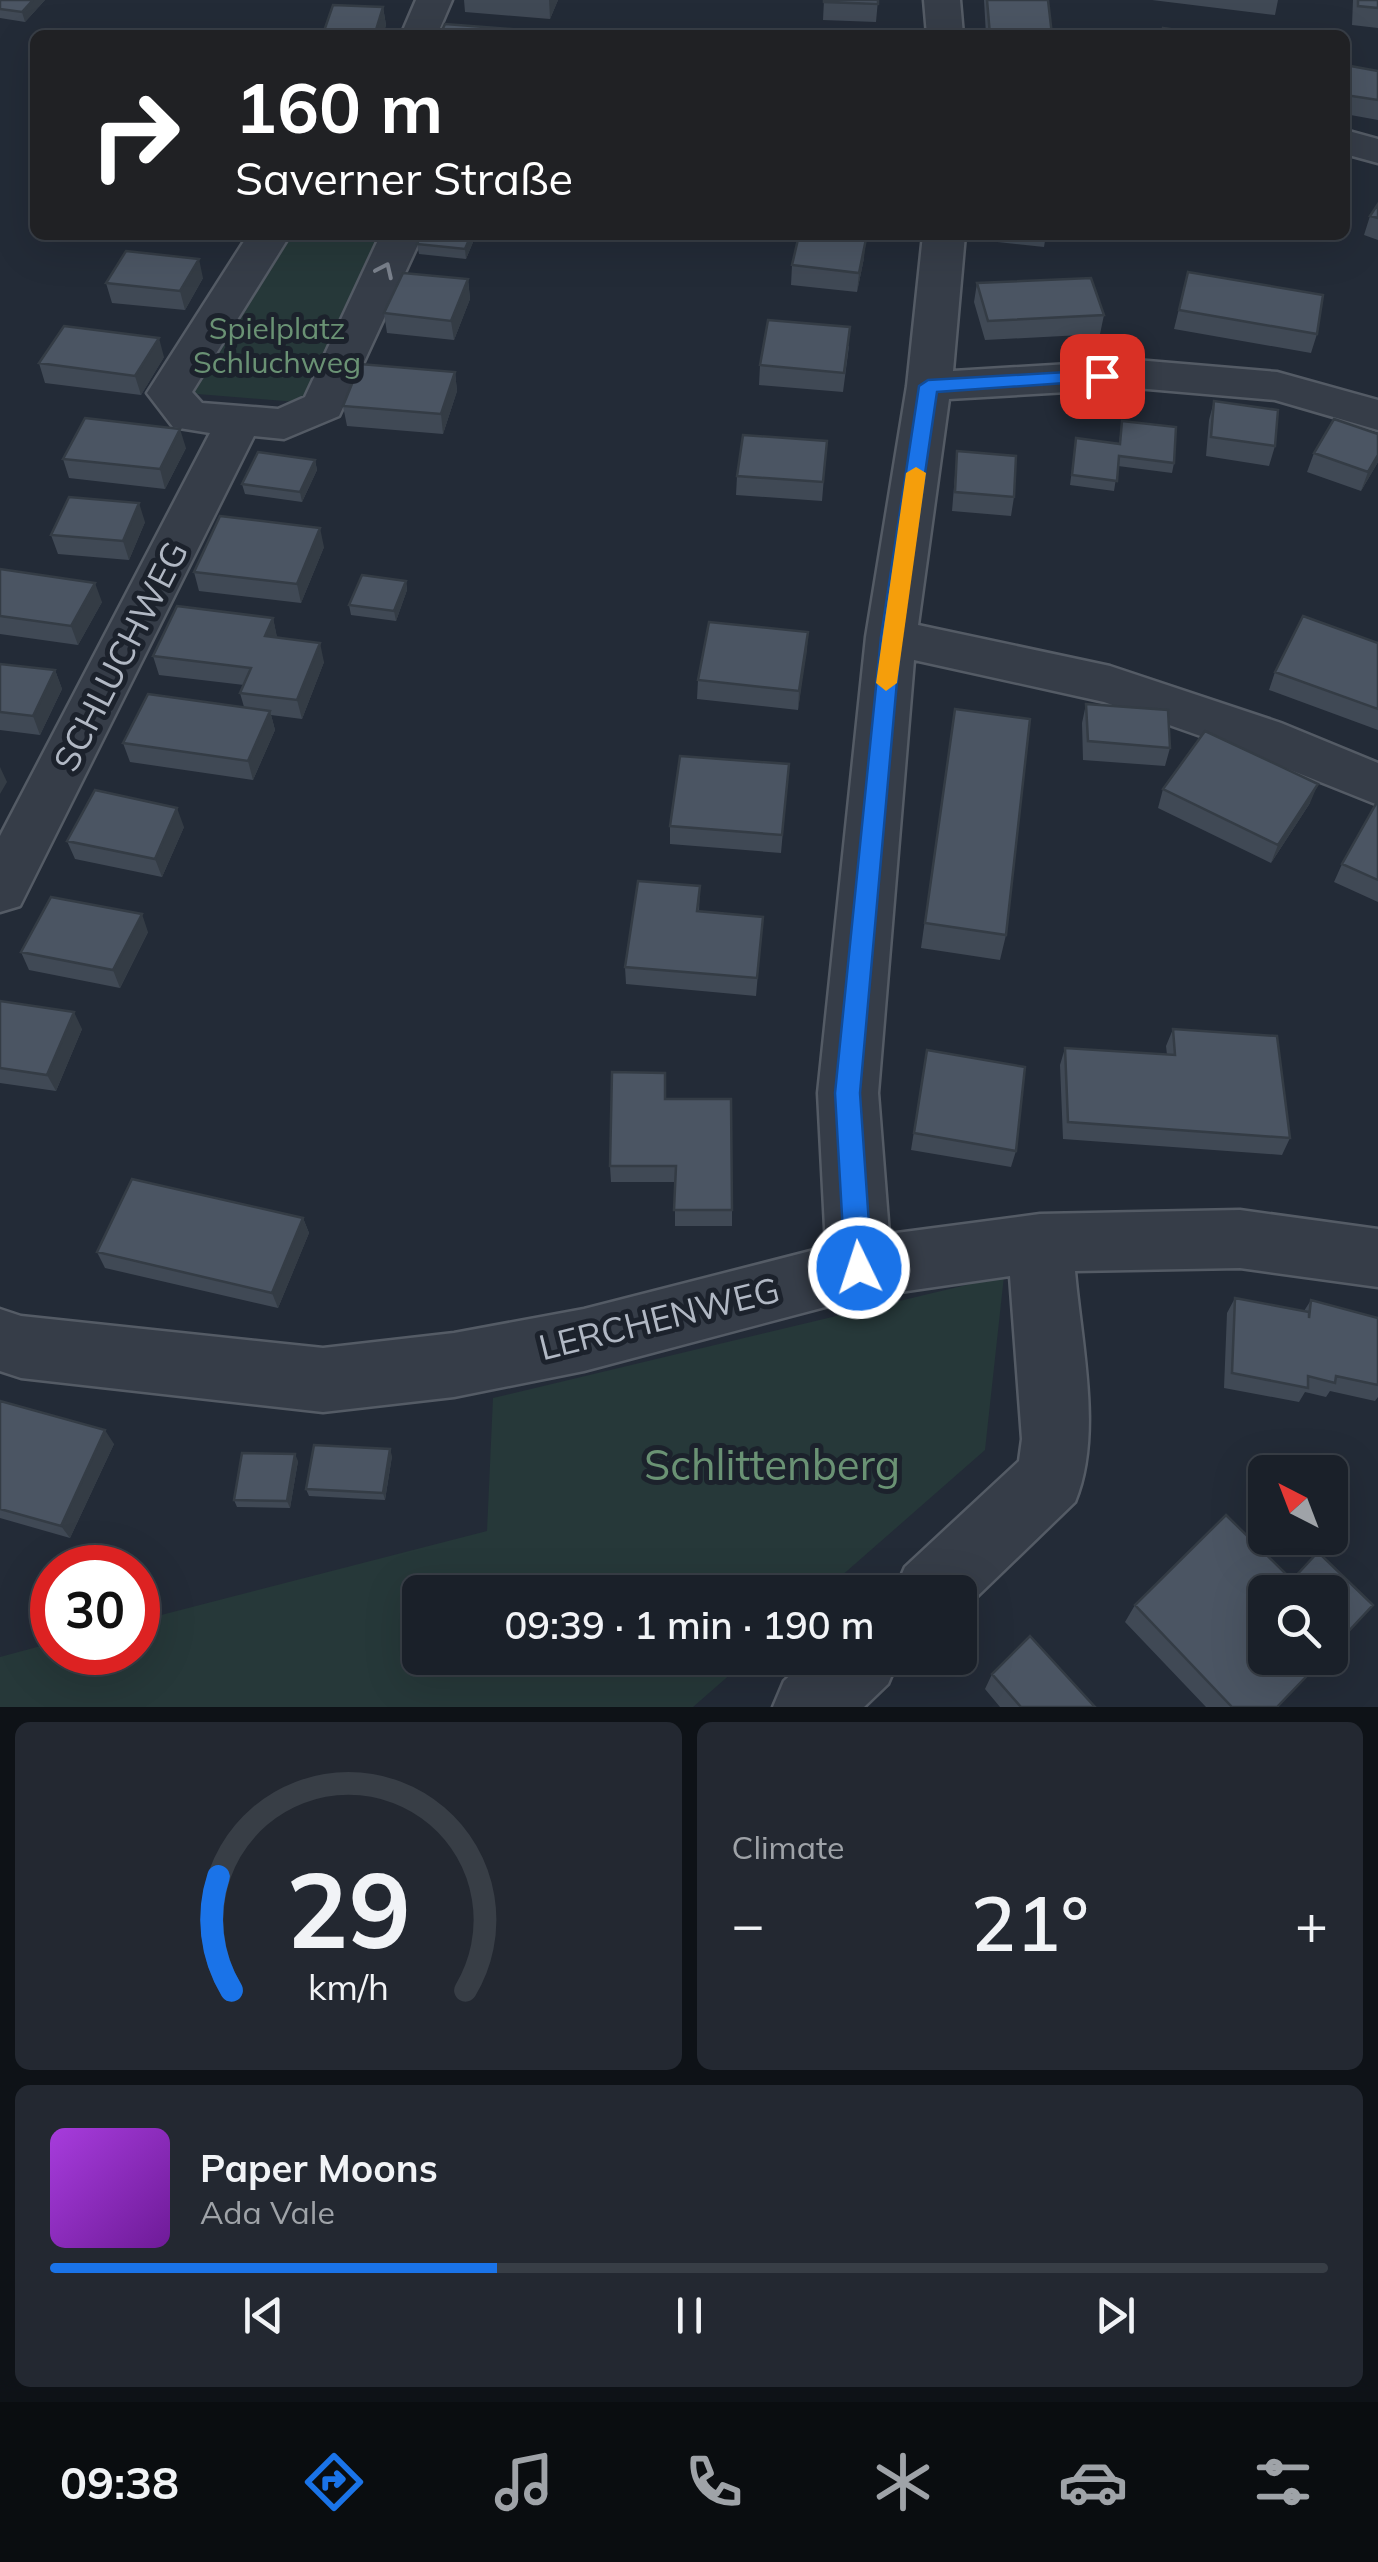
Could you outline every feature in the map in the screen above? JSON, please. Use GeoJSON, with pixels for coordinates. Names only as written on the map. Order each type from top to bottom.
{"type":"FeatureCollection","features":[{"type":"Feature","properties":{"kind":"street"},"geometry":{"type":"LineString","coordinates":[[421,30],[434,0]]}},
{"type":"Feature","properties":{"kind":"street"},"geometry":{"type":"LineString","coordinates":[[942,0],[945,30]]}},
{"type":"Feature","properties":{"kind":"street"},"geometry":{"type":"LineString","coordinates":[[1350,144],[1378,152]]}},
{"type":"Feature","properties":{"kind":"street"},"geometry":{"type":"LineString","coordinates":[[266,240],[169,392],[189,417],[284,424],[322,406],[399,240]]}},
{"type":"Feature","properties":{"kind":"street"},"geometry":{"type":"LineString","coordinates":[[859,1268],[848,1093],[891,637],[928,386],[943,240]]}},
{"type":"Feature","properties":{"kind":"street"},"geometry":{"type":"LineString","coordinates":[[928,386],[1136,374],[1277,386],[1378,415]]}},
{"type":"Feature","properties":{"kind":"street","name":"SCHLUCHWEG"},"geometry":{"type":"LineString","coordinates":[[0,890],[239,421]]}},
{"type":"Feature","properties":{"kind":"street"},"geometry":{"type":"LineString","coordinates":[[891,637],[1110,686],[1262,737],[1378,785]]}},
{"type":"Feature","properties":{"kind":"street","name":"LERCHENWEG"},"geometry":{"type":"LineString","coordinates":[[0,1340],[21,1347],[323,1380],[454,1365],[584,1340],[859,1268],[1040,1243],[1240,1239],[1378,1258]]}},
{"type":"Feature","properties":{"kind":"street"},"geometry":{"type":"LineString","coordinates":[[948,1575],[1050,1478],[1056,1439],[1040,1243]]}},
{"type":"Feature","properties":{"kind":"street"},"geometry":{"type":"LineString","coordinates":[[810,1707],[844,1675]]}},
{"type":"Feature","properties":{"kind":"green space","name":"Spielplatz Schluchweg"},"geometry":{"type":"Polygon","coordinates":[[[280,240],[380,240],[385,245],[309,403],[185,393],[280,240]]]}},
{"type":"Feature","properties":{"kind":"green space","name":"Schlittenberg"},"geometry":{"type":"Polygon","coordinates":[[[1004,1276],[985,1450],[842,1575],[402,1575],[402,1675],[730,1675],[693,1707],[0,1707],[0,1657],[30,1649],[30,1675],[160,1675],[160,1615],[487,1531],[493,1398],[1004,1276]]]}},
{"type":"Feature","properties":{"kind":"building"},"geometry":{"type":"Polygon","coordinates":[[[0,0],[33,0],[22,12],[0,9],[0,0]]]}},
{"type":"Feature","properties":{"kind":"building"},"geometry":{"type":"Polygon","coordinates":[[[878,0],[878,4],[824,2],[878,0]]]}},
{"type":"Feature","properties":{"kind":"building"},"geometry":{"type":"Polygon","coordinates":[[[987,0],[1048,0],[1051,30],[990,30],[987,0]]]}},
{"type":"Feature","properties":{"kind":"building"},"geometry":{"type":"Polygon","coordinates":[[[1358,0],[1378,0],[1378,8],[1358,6],[1358,0]]]}},
{"type":"Feature","properties":{"kind":"building"},"geometry":{"type":"Polygon","coordinates":[[[333,5],[383,7],[376,30],[324,30],[333,5]]]}},
{"type":"Feature","properties":{"kind":"building"},"geometry":{"type":"Polygon","coordinates":[[[445,24],[523,30],[442,30],[445,24]]]}},
{"type":"Feature","properties":{"kind":"building"},"geometry":{"type":"Polygon","coordinates":[[[1350,66],[1378,71],[1378,100],[1350,96],[1350,66]]]}},
{"type":"Feature","properties":{"kind":"building"},"geometry":{"type":"Polygon","coordinates":[[[419,240],[469,240],[465,249],[417,244],[419,240]]]}},
{"type":"Feature","properties":{"kind":"building"},"geometry":{"type":"Polygon","coordinates":[[[798,240],[866,240],[859,273],[792,265],[798,240]]]}},
{"type":"Feature","properties":{"kind":"building"},"geometry":{"type":"Polygon","coordinates":[[[126,251],[199,259],[180,291],[106,283],[126,251]]]}},
{"type":"Feature","properties":{"kind":"building"},"geometry":{"type":"Polygon","coordinates":[[[1188,272],[1323,295],[1317,334],[1179,310],[1188,272]]]}},
{"type":"Feature","properties":{"kind":"building"},"geometry":{"type":"Polygon","coordinates":[[[403,273],[468,279],[451,321],[384,313],[403,273]]]}},
{"type":"Feature","properties":{"kind":"building"},"geometry":{"type":"Polygon","coordinates":[[[1091,278],[1104,315],[988,321],[977,283],[1091,278]]]}},
{"type":"Feature","properties":{"kind":"building"},"geometry":{"type":"Polygon","coordinates":[[[768,320],[850,327],[844,373],[760,365],[768,320]]]}},
{"type":"Feature","properties":{"kind":"building"},"geometry":{"type":"Polygon","coordinates":[[[64,326],[159,338],[135,376],[39,363],[64,326]]]}},
{"type":"Feature","properties":{"kind":"building"},"geometry":{"type":"Polygon","coordinates":[[[360,364],[455,372],[441,414],[343,406],[360,364]]]}},
{"type":"Feature","properties":{"kind":"building"},"geometry":{"type":"Polygon","coordinates":[[[1214,401],[1278,410],[1275,446],[1211,437],[1214,401]]]}},
{"type":"Feature","properties":{"kind":"building"},"geometry":{"type":"Polygon","coordinates":[[[85,418],[180,429],[160,469],[63,459],[85,418]]]}},
{"type":"Feature","properties":{"kind":"building"},"geometry":{"type":"Polygon","coordinates":[[[1334,419],[1378,434],[1378,455],[1368,472],[1314,453],[1334,419]]]}},
{"type":"Feature","properties":{"kind":"building"},"geometry":{"type":"Polygon","coordinates":[[[1122,421],[1176,427],[1174,463],[1119,456],[1117,481],[1072,475],[1076,438],[1120,444],[1122,421]]]}},
{"type":"Feature","properties":{"kind":"building"},"geometry":{"type":"Polygon","coordinates":[[[743,435],[827,441],[823,482],[737,476],[743,435]]]}},
{"type":"Feature","properties":{"kind":"building"},"geometry":{"type":"Polygon","coordinates":[[[957,451],[1016,456],[1014,497],[955,492],[957,451]]]}},
{"type":"Feature","properties":{"kind":"building"},"geometry":{"type":"Polygon","coordinates":[[[258,452],[315,460],[300,492],[242,484],[258,452]]]}},
{"type":"Feature","properties":{"kind":"building"},"geometry":{"type":"Polygon","coordinates":[[[69,497],[139,503],[123,541],[51,535],[69,497]]]}},
{"type":"Feature","properties":{"kind":"building"},"geometry":{"type":"Polygon","coordinates":[[[220,516],[320,528],[297,584],[194,572],[220,516]]]}},
{"type":"Feature","properties":{"kind":"building"},"geometry":{"type":"Polygon","coordinates":[[[0,569],[95,583],[71,626],[0,616],[0,569]]]}},
{"type":"Feature","properties":{"kind":"building"},"geometry":{"type":"Polygon","coordinates":[[[362,575],[406,581],[394,611],[349,605],[362,575]]]}},
{"type":"Feature","properties":{"kind":"building"},"geometry":{"type":"Polygon","coordinates":[[[177,606],[273,618],[265,636],[320,643],[297,700],[240,693],[251,668],[153,656],[177,606]]]}},
{"type":"Feature","properties":{"kind":"building"},"geometry":{"type":"Polygon","coordinates":[[[1303,616],[1378,643],[1378,709],[1275,672],[1303,616]]]}},
{"type":"Feature","properties":{"kind":"building"},"geometry":{"type":"Polygon","coordinates":[[[709,622],[808,632],[799,691],[698,680],[709,622]]]}},
{"type":"Feature","properties":{"kind":"building"},"geometry":{"type":"Polygon","coordinates":[[[0,664],[55,670],[33,716],[0,712],[0,664]]]}},
{"type":"Feature","properties":{"kind":"building"},"geometry":{"type":"Polygon","coordinates":[[[148,694],[270,711],[248,761],[123,743],[148,694]]]}},
{"type":"Feature","properties":{"kind":"building"},"geometry":{"type":"Polygon","coordinates":[[[1086,704],[1168,710],[1170,748],[1088,741],[1086,704]]]}},
{"type":"Feature","properties":{"kind":"building"},"geometry":{"type":"Polygon","coordinates":[[[955,709],[1030,719],[1006,935],[925,923],[955,709]]]}},
{"type":"Feature","properties":{"kind":"building"},"geometry":{"type":"Polygon","coordinates":[[[1205,731],[1318,784],[1278,845],[1163,789],[1205,731]]]}},
{"type":"Feature","properties":{"kind":"building"},"geometry":{"type":"Polygon","coordinates":[[[680,756],[789,764],[782,835],[670,826],[680,756]]]}},
{"type":"Feature","properties":{"kind":"building"},"geometry":{"type":"Polygon","coordinates":[[[95,790],[177,808],[155,859],[67,841],[95,790]]]}},
{"type":"Feature","properties":{"kind":"building"},"geometry":{"type":"Polygon","coordinates":[[[1378,803],[1378,880],[1342,864],[1378,803]]]}},
{"type":"Feature","properties":{"kind":"building"},"geometry":{"type":"Polygon","coordinates":[[[638,881],[700,886],[697,911],[763,917],[757,978],[625,967],[638,881]]]}},
{"type":"Feature","properties":{"kind":"building"},"geometry":{"type":"Polygon","coordinates":[[[51,897],[142,914],[113,970],[21,952],[51,897]]]}},
{"type":"Feature","properties":{"kind":"building"},"geometry":{"type":"Polygon","coordinates":[[[0,1001],[74,1012],[47,1075],[0,1068],[0,1001]]]}},
{"type":"Feature","properties":{"kind":"building"},"geometry":{"type":"Polygon","coordinates":[[[1173,1029],[1277,1036],[1290,1138],[1068,1122],[1065,1048],[1175,1055],[1173,1029]]]}},
{"type":"Feature","properties":{"kind":"building"},"geometry":{"type":"Polygon","coordinates":[[[927,1050],[1025,1067],[1016,1151],[914,1133],[927,1050]]]}},
{"type":"Feature","properties":{"kind":"building"},"geometry":{"type":"Polygon","coordinates":[[[612,1072],[665,1073],[665,1099],[731,1099],[732,1210],[674,1210],[676,1166],[610,1166],[612,1072]]]}},
{"type":"Feature","properties":{"kind":"building"},"geometry":{"type":"Polygon","coordinates":[[[132,1179],[303,1218],[272,1293],[97,1252],[132,1179]]]}},
{"type":"Feature","properties":{"kind":"building"},"geometry":{"type":"Polygon","coordinates":[[[1235,1298],[1309,1312],[1309,1318],[1311,1300],[1378,1318],[1378,1385],[1336,1376],[1335,1383],[1308,1376],[1308,1388],[1232,1373],[1235,1298]]]}},
{"type":"Feature","properties":{"kind":"building"},"geometry":{"type":"Polygon","coordinates":[[[0,1401],[105,1430],[61,1526],[0,1509],[0,1401]]]}},
{"type":"Feature","properties":{"kind":"building"},"geometry":{"type":"Polygon","coordinates":[[[314,1445],[390,1449],[383,1493],[306,1489],[314,1445]]]}},
{"type":"Feature","properties":{"kind":"building"},"geometry":{"type":"Polygon","coordinates":[[[242,1453],[295,1454],[287,1501],[234,1500],[242,1453]]]}},
{"type":"Feature","properties":{"kind":"building"},"geometry":{"type":"Polygon","coordinates":[[[1226,1515],[1248,1537],[1248,1555],[1267,1555],[1287,1575],[1248,1575],[1248,1675],[1308,1675],[1277,1707],[1232,1707],[1135,1605],[1226,1515]]]}},
{"type":"Feature","properties":{"kind":"building"},"geometry":{"type":"Polygon","coordinates":[[[1315,1555],[1321,1555],[1342,1575],[1297,1575],[1315,1555]]]}},
{"type":"Feature","properties":{"kind":"building"},"geometry":{"type":"Polygon","coordinates":[[[1348,1581],[1373,1605],[1348,1632],[1348,1581]]]}},
{"type":"Feature","properties":{"kind":"building"},"geometry":{"type":"Polygon","coordinates":[[[1030,1636],[1095,1707],[1021,1707],[992,1674],[1030,1636]]]}},
{"type":"Feature","properties":{"kind":"slow traffic"},"geometry":{"type":"LineString","coordinates":[[886,683],[916,473]]}},
{"type":"Feature","properties":{"kind":"route"},"geometry":{"type":"LineString","coordinates":[[859,1268],[848,1093],[891,637],[928,386],[1102,376]]}}]}
